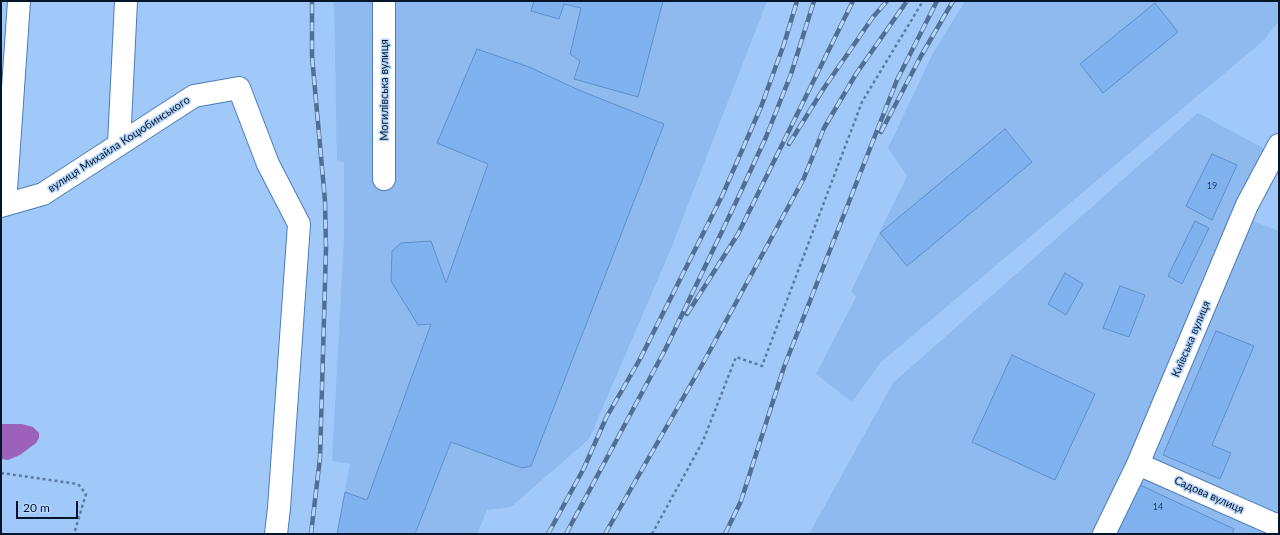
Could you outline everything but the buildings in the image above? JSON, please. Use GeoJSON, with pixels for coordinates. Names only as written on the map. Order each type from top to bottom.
{"type":"FeatureCollection","features":[{"type":"Feature","properties":{"kind":"street"},"geometry":{"type":"LineString","coordinates":[[3,205],[19,1]]}},
{"type":"Feature","properties":{"kind":"street"},"geometry":{"type":"LineString","coordinates":[[119,144],[126,1]]}},
{"type":"Feature","properties":{"kind":"street","name":"Могилівська вулиця"},"geometry":{"type":"LineString","coordinates":[[384,1],[384,179]]}},
{"type":"Feature","properties":{"kind":"street","name":"вулиця Михайла Коцюбинського"},"geometry":{"type":"LineString","coordinates":[[3,205],[43,194],[194,96],[239,88],[268,164],[299,224],[280,508],[276,534]]}},
{"type":"Feature","properties":{"kind":"street","name":"Київська вулиця"},"geometry":{"type":"LineString","coordinates":[[1104,534],[1138,464],[1247,205],[1279,145]]}},
{"type":"Feature","properties":{"kind":"street","name":"Садова вулиця"},"geometry":{"type":"LineString","coordinates":[[1138,464],[1278,527]]}},
{"type":"Feature","properties":{"kind":"path"},"geometry":{"type":"LineString","coordinates":[[652,534],[703,441],[736,357],[762,366],[862,102],[923,1]]}},
{"type":"Feature","properties":{"kind":"path"},"geometry":{"type":"LineString","coordinates":[[1,473],[78,484],[86,494],[74,534]]}},
{"type":"Feature","properties":{"kind":"shaded area"},"geometry":{"type":"Polygon","coordinates":[[[334,1],[767,1],[670,251],[589,439],[511,507],[487,510],[477,534],[337,534],[350,464],[332,461],[344,238],[344,162],[337,161],[334,1]]]}},
{"type":"Feature","properties":{"kind":"shaded area"},"geometry":{"type":"Polygon","coordinates":[[[965,1],[1279,1],[1279,21],[1264,40],[881,362],[852,402],[816,374],[856,297],[851,291],[907,176],[888,148],[933,53],[965,1]]]}},
{"type":"Feature","properties":{"kind":"shaded area"},"geometry":{"type":"Polygon","coordinates":[[[1198,113],[1274,154],[1243,217],[1279,231],[1279,534],[809,534],[893,383],[1198,113]]]}},
{"type":"Feature","properties":{"kind":"shaded area"},"geometry":{"type":"Polygon","coordinates":[[[1,424],[22,424],[33,427],[39,433],[39,438],[36,443],[20,455],[8,460],[1,459],[1,424]]]}},
{"type":"Feature","properties":{"kind":"railway"},"geometry":{"type":"LineString","coordinates":[[311,534],[320,458],[326,248],[325,201],[312,56],[312,1]]}},
{"type":"Feature","properties":{"kind":"railway"},"geometry":{"type":"LineString","coordinates":[[548,534],[584,468],[606,418],[640,359],[722,196],[761,107],[784,44],[797,1]]}},
{"type":"Feature","properties":{"kind":"railway"},"geometry":{"type":"LineString","coordinates":[[566,534],[666,348],[737,200],[766,137],[791,74],[814,1]]}},
{"type":"Feature","properties":{"kind":"railway"},"geometry":{"type":"LineString","coordinates":[[687,314],[738,234],[853,1]]}},
{"type":"Feature","properties":{"kind":"railway"},"geometry":{"type":"LineString","coordinates":[[789,144],[824,88],[873,17],[887,1]]}},
{"type":"Feature","properties":{"kind":"railway"},"geometry":{"type":"LineString","coordinates":[[605,534],[702,365],[804,178],[824,128],[856,74],[907,1]]}},
{"type":"Feature","properties":{"kind":"railway"},"geometry":{"type":"LineString","coordinates":[[725,534],[741,501],[784,367],[897,80],[937,1]]}},
{"type":"Feature","properties":{"kind":"railway"},"geometry":{"type":"LineString","coordinates":[[881,132],[921,56],[953,1]]}}]}
